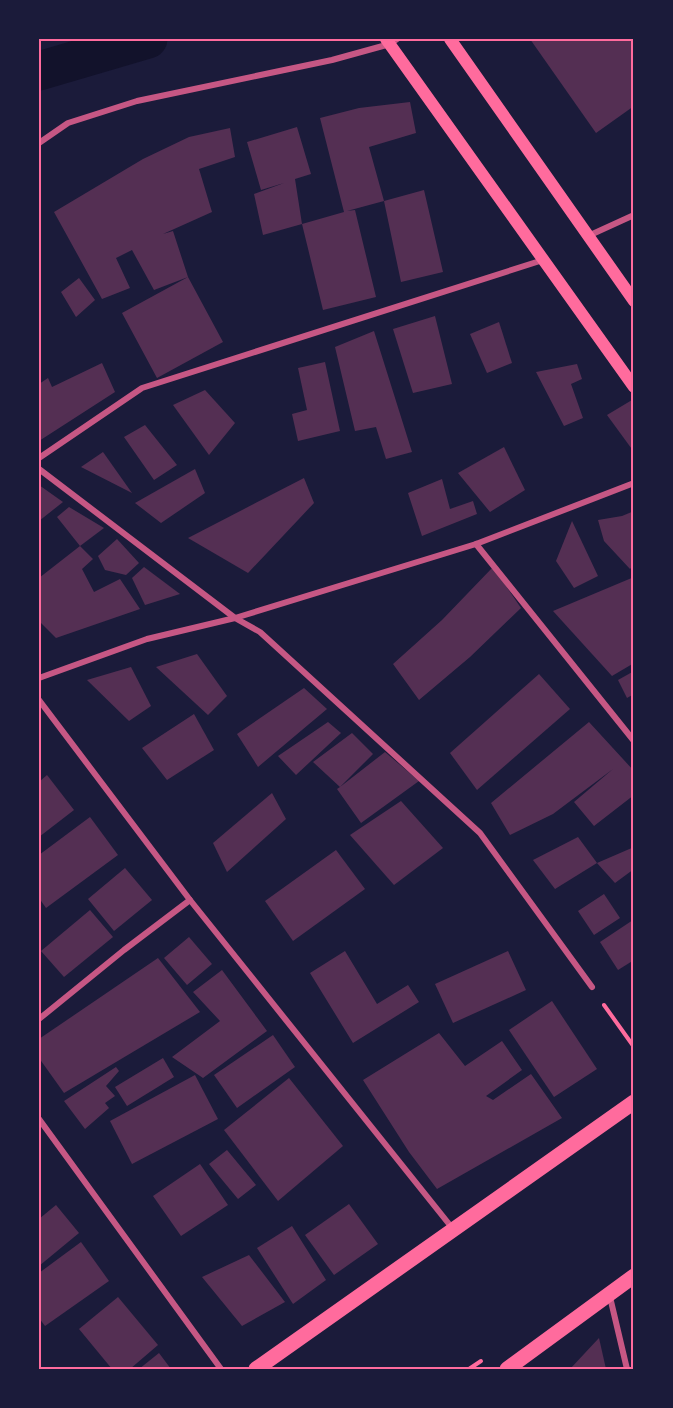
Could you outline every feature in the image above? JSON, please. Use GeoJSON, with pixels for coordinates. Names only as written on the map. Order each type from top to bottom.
{"type":"FeatureCollection","features":[{"type":"Feature","properties":{"kind":"main road"},"geometry":{"type":"LineString","coordinates":[[450,39],[634,301]]}},
{"type":"Feature","properties":{"kind":"main road"},"geometry":{"type":"LineString","coordinates":[[391,41],[634,387]]}},
{"type":"Feature","properties":{"kind":"main road"},"geometry":{"type":"LineString","coordinates":[[256,1369],[634,1102]]}},
{"type":"Feature","properties":{"kind":"main road"},"geometry":{"type":"LineString","coordinates":[[507,1369],[634,1276]]}},
{"type":"Feature","properties":{"kind":"street"},"geometry":{"type":"LineString","coordinates":[[39,143],[68,123],[137,101],[332,60],[391,41]]}},
{"type":"Feature","properties":{"kind":"street"},"geometry":{"type":"LineString","coordinates":[[587,236],[634,215]]}},
{"type":"Feature","properties":{"kind":"street"},"geometry":{"type":"LineString","coordinates":[[39,458],[142,388],[544,260]]}},
{"type":"Feature","properties":{"kind":"street"},"geometry":{"type":"LineString","coordinates":[[39,469],[235,618],[260,632],[480,833],[592,987]]}},
{"type":"Feature","properties":{"kind":"street"},"geometry":{"type":"LineString","coordinates":[[39,678],[147,639],[235,618],[476,544],[634,483]]}},
{"type":"Feature","properties":{"kind":"street"},"geometry":{"type":"LineString","coordinates":[[476,544],[634,741]]}},
{"type":"Feature","properties":{"kind":"street"},"geometry":{"type":"LineString","coordinates":[[39,700],[190,900],[453,1230]]}},
{"type":"Feature","properties":{"kind":"street"},"geometry":{"type":"LineString","coordinates":[[39,1019],[190,900]]}},
{"type":"Feature","properties":{"kind":"street"},"geometry":{"type":"LineString","coordinates":[[39,1119],[221,1369]]}},
{"type":"Feature","properties":{"kind":"street"},"geometry":{"type":"LineString","coordinates":[[609,1294],[627,1369]]}},
{"type":"Feature","properties":{"kind":"path"},"geometry":{"type":"LineString","coordinates":[[592,987],[634,1047]]}},
{"type":"Feature","properties":{"kind":"building"},"geometry":{"type":"Polygon","coordinates":[[[530,39],[634,39],[634,106],[596,133],[530,39]]]}},
{"type":"Feature","properties":{"kind":"building"},"geometry":{"type":"Polygon","coordinates":[[[410,102],[416,133],[369,147],[384,201],[347,211],[355,210],[376,297],[323,310],[302,224],[344,212],[320,118],[359,108],[410,102]]]}},
{"type":"Feature","properties":{"kind":"building"},"geometry":{"type":"Polygon","coordinates":[[[297,127],[311,174],[295,179],[302,224],[263,235],[254,194],[284,183],[261,190],[247,142],[297,127]]]}},
{"type":"Feature","properties":{"kind":"building"},"geometry":{"type":"Polygon","coordinates":[[[230,128],[235,157],[199,169],[212,212],[163,234],[173,231],[188,277],[154,290],[132,250],[116,258],[130,288],[102,299],[54,212],[143,159],[189,137],[230,128]]]}},
{"type":"Feature","properties":{"kind":"building"},"geometry":{"type":"Polygon","coordinates":[[[424,190],[443,272],[401,282],[384,201],[424,190]]]}},
{"type":"Feature","properties":{"kind":"building"},"geometry":{"type":"Polygon","coordinates":[[[188,277],[223,342],[157,378],[122,313],[188,277]]]}},
{"type":"Feature","properties":{"kind":"building"},"geometry":{"type":"Polygon","coordinates":[[[79,278],[95,300],[76,317],[61,292],[79,278]]]}},
{"type":"Feature","properties":{"kind":"building"},"geometry":{"type":"Polygon","coordinates":[[[435,316],[452,384],[413,393],[393,329],[435,316]]]}},
{"type":"Feature","properties":{"kind":"building"},"geometry":{"type":"Polygon","coordinates":[[[499,322],[512,363],[487,373],[470,334],[499,322]]]}},
{"type":"Feature","properties":{"kind":"building"},"geometry":{"type":"Polygon","coordinates":[[[374,331],[412,452],[386,459],[376,427],[355,431],[335,347],[374,331]]]}},
{"type":"Feature","properties":{"kind":"building"},"geometry":{"type":"Polygon","coordinates":[[[325,362],[340,431],[298,441],[292,414],[307,410],[298,368],[325,362]]]}},
{"type":"Feature","properties":{"kind":"building"},"geometry":{"type":"Polygon","coordinates":[[[102,363],[115,392],[39,441],[39,384],[48,378],[52,387],[102,363]]]}},
{"type":"Feature","properties":{"kind":"building"},"geometry":{"type":"Polygon","coordinates":[[[577,364],[582,379],[571,384],[583,418],[564,426],[536,372],[577,364]]]}},
{"type":"Feature","properties":{"kind":"building"},"geometry":{"type":"Polygon","coordinates":[[[205,390],[235,423],[209,455],[173,405],[205,390]]]}},
{"type":"Feature","properties":{"kind":"building"},"geometry":{"type":"Polygon","coordinates":[[[632,400],[634,403],[634,452],[607,415],[632,400]]]}},
{"type":"Feature","properties":{"kind":"building"},"geometry":{"type":"Polygon","coordinates":[[[145,425],[177,465],[154,480],[124,437],[145,425]]]}},
{"type":"Feature","properties":{"kind":"building"},"geometry":{"type":"Polygon","coordinates":[[[504,447],[525,490],[490,512],[458,473],[504,447]]]}},
{"type":"Feature","properties":{"kind":"building"},"geometry":{"type":"Polygon","coordinates":[[[103,452],[132,493],[81,467],[103,452]]]}},
{"type":"Feature","properties":{"kind":"building"},"geometry":{"type":"Polygon","coordinates":[[[195,469],[205,493],[161,523],[135,503],[195,469]]]}},
{"type":"Feature","properties":{"kind":"building"},"geometry":{"type":"Polygon","coordinates":[[[304,478],[314,503],[248,573],[188,538],[304,478]]]}},
{"type":"Feature","properties":{"kind":"building"},"geometry":{"type":"Polygon","coordinates":[[[442,479],[450,509],[473,501],[477,514],[422,536],[408,493],[442,479]]]}},
{"type":"Feature","properties":{"kind":"building"},"geometry":{"type":"Polygon","coordinates":[[[39,485],[63,502],[39,521],[39,485]]]}},
{"type":"Feature","properties":{"kind":"building"},"geometry":{"type":"Polygon","coordinates":[[[69,507],[104,528],[80,546],[57,517],[69,507]]]}},
{"type":"Feature","properties":{"kind":"building"},"geometry":{"type":"Polygon","coordinates":[[[634,511],[634,565],[630,569],[604,541],[598,520],[622,516],[634,511]]]}},
{"type":"Feature","properties":{"kind":"building"},"geometry":{"type":"Polygon","coordinates":[[[572,521],[598,576],[574,588],[556,561],[572,521]]]}},
{"type":"Feature","properties":{"kind":"building"},"geometry":{"type":"Polygon","coordinates":[[[117,539],[139,563],[126,575],[105,570],[98,556],[117,539]]]}},
{"type":"Feature","properties":{"kind":"building"},"geometry":{"type":"Polygon","coordinates":[[[80,546],[93,559],[82,569],[94,592],[120,579],[140,609],[56,638],[39,621],[39,578],[80,546]]]}},
{"type":"Feature","properties":{"kind":"building"},"geometry":{"type":"Polygon","coordinates":[[[144,567],[180,594],[145,605],[132,578],[144,567]]]}},
{"type":"Feature","properties":{"kind":"building"},"geometry":{"type":"Polygon","coordinates":[[[493,567],[521,608],[470,657],[419,700],[393,664],[442,620],[493,567]]]}},
{"type":"Feature","properties":{"kind":"building"},"geometry":{"type":"Polygon","coordinates":[[[634,577],[634,663],[612,676],[553,611],[634,577]]]}},
{"type":"Feature","properties":{"kind":"building"},"geometry":{"type":"Polygon","coordinates":[[[197,654],[227,696],[208,715],[156,667],[197,654]]]}},
{"type":"Feature","properties":{"kind":"building"},"geometry":{"type":"Polygon","coordinates":[[[131,667],[151,706],[129,721],[87,680],[131,667]]]}},
{"type":"Feature","properties":{"kind":"building"},"geometry":{"type":"Polygon","coordinates":[[[634,671],[634,694],[627,698],[618,680],[634,671]]]}},
{"type":"Feature","properties":{"kind":"building"},"geometry":{"type":"Polygon","coordinates":[[[539,674],[570,709],[477,790],[450,753],[539,674]]]}},
{"type":"Feature","properties":{"kind":"building"},"geometry":{"type":"Polygon","coordinates":[[[304,688],[327,709],[258,767],[237,734],[304,688]]]}},
{"type":"Feature","properties":{"kind":"building"},"geometry":{"type":"Polygon","coordinates":[[[194,714],[214,750],[167,780],[142,748],[194,714]]]}},
{"type":"Feature","properties":{"kind":"building"},"geometry":{"type":"Polygon","coordinates":[[[328,722],[341,733],[296,775],[278,756],[328,722]]]}},
{"type":"Feature","properties":{"kind":"building"},"geometry":{"type":"Polygon","coordinates":[[[589,722],[634,771],[634,795],[594,826],[574,802],[613,769],[553,814],[510,835],[491,803],[589,722]]]}},
{"type":"Feature","properties":{"kind":"building"},"geometry":{"type":"Polygon","coordinates":[[[352,733],[373,754],[340,787],[313,762],[352,733]]]}},
{"type":"Feature","properties":{"kind":"building"},"geometry":{"type":"Polygon","coordinates":[[[385,752],[419,781],[361,823],[337,789],[385,752]]]}},
{"type":"Feature","properties":{"kind":"building"},"geometry":{"type":"Polygon","coordinates":[[[47,775],[74,810],[39,837],[39,782],[47,775]]]}},
{"type":"Feature","properties":{"kind":"building"},"geometry":{"type":"Polygon","coordinates":[[[272,793],[286,819],[227,872],[213,843],[272,793]]]}},
{"type":"Feature","properties":{"kind":"building"},"geometry":{"type":"Polygon","coordinates":[[[401,801],[443,848],[394,885],[350,835],[401,801]]]}},
{"type":"Feature","properties":{"kind":"building"},"geometry":{"type":"Polygon","coordinates":[[[90,817],[118,855],[46,908],[39,898],[39,855],[90,817]]]}},
{"type":"Feature","properties":{"kind":"building"},"geometry":{"type":"Polygon","coordinates":[[[578,837],[597,863],[555,889],[533,860],[578,837]]]}},
{"type":"Feature","properties":{"kind":"building"},"geometry":{"type":"Polygon","coordinates":[[[634,847],[634,869],[615,883],[597,863],[634,847]]]}},
{"type":"Feature","properties":{"kind":"building"},"geometry":{"type":"Polygon","coordinates":[[[336,850],[365,889],[293,941],[265,901],[336,850]]]}},
{"type":"Feature","properties":{"kind":"building"},"geometry":{"type":"Polygon","coordinates":[[[125,868],[152,900],[114,931],[88,899],[125,868]]]}},
{"type":"Feature","properties":{"kind":"building"},"geometry":{"type":"Polygon","coordinates":[[[604,894],[620,918],[594,935],[578,911],[604,894]]]}},
{"type":"Feature","properties":{"kind":"building"},"geometry":{"type":"Polygon","coordinates":[[[90,910],[113,937],[64,977],[41,951],[90,910]]]}},
{"type":"Feature","properties":{"kind":"building"},"geometry":{"type":"Polygon","coordinates":[[[633,920],[634,960],[618,970],[600,942],[633,920]]]}},
{"type":"Feature","properties":{"kind":"building"},"geometry":{"type":"Polygon","coordinates":[[[189,937],[212,964],[187,985],[164,958],[189,937]]]}},
{"type":"Feature","properties":{"kind":"building"},"geometry":{"type":"Polygon","coordinates":[[[345,951],[377,1004],[408,985],[419,1002],[353,1043],[310,973],[345,951]]]}},
{"type":"Feature","properties":{"kind":"building"},"geometry":{"type":"Polygon","coordinates":[[[508,951],[526,990],[453,1023],[435,984],[508,951]]]}},
{"type":"Feature","properties":{"kind":"building"},"geometry":{"type":"Polygon","coordinates":[[[158,958],[200,1012],[64,1093],[39,1058],[39,1039],[158,958]]]}},
{"type":"Feature","properties":{"kind":"building"},"geometry":{"type":"Polygon","coordinates":[[[222,970],[267,1031],[203,1078],[172,1057],[220,1021],[193,992],[222,970]]]}},
{"type":"Feature","properties":{"kind":"building"},"geometry":{"type":"Polygon","coordinates":[[[552,1001],[597,1069],[554,1097],[509,1030],[552,1001]]]}},
{"type":"Feature","properties":{"kind":"building"},"geometry":{"type":"Polygon","coordinates":[[[439,1033],[465,1066],[502,1041],[522,1070],[486,1096],[493,1100],[531,1074],[562,1118],[437,1189],[409,1152],[363,1080],[439,1033]]]}},
{"type":"Feature","properties":{"kind":"building"},"geometry":{"type":"Polygon","coordinates":[[[273,1035],[295,1067],[237,1108],[214,1075],[273,1035]]]}},
{"type":"Feature","properties":{"kind":"building"},"geometry":{"type":"Polygon","coordinates":[[[163,1058],[174,1077],[127,1106],[115,1087],[163,1058]]]}},
{"type":"Feature","properties":{"kind":"building"},"geometry":{"type":"Polygon","coordinates":[[[116,1067],[119,1071],[106,1086],[115,1096],[105,1103],[109,1108],[85,1129],[64,1101],[116,1067]]]}},
{"type":"Feature","properties":{"kind":"building"},"geometry":{"type":"Polygon","coordinates":[[[195,1075],[218,1119],[132,1164],[110,1121],[195,1075]]]}},
{"type":"Feature","properties":{"kind":"building"},"geometry":{"type":"Polygon","coordinates":[[[289,1078],[343,1146],[278,1201],[224,1130],[289,1078]]]}},
{"type":"Feature","properties":{"kind":"building"},"geometry":{"type":"Polygon","coordinates":[[[227,1150],[256,1185],[238,1199],[209,1164],[227,1150]]]}},
{"type":"Feature","properties":{"kind":"building"},"geometry":{"type":"Polygon","coordinates":[[[200,1164],[228,1205],[181,1236],[153,1196],[200,1164]]]}},
{"type":"Feature","properties":{"kind":"building"},"geometry":{"type":"Polygon","coordinates":[[[349,1204],[378,1244],[334,1275],[305,1235],[349,1204]]]}},
{"type":"Feature","properties":{"kind":"building"},"geometry":{"type":"Polygon","coordinates":[[[56,1205],[79,1233],[39,1266],[39,1219],[56,1205]]]}},
{"type":"Feature","properties":{"kind":"building"},"geometry":{"type":"Polygon","coordinates":[[[292,1226],[326,1280],[293,1304],[257,1248],[292,1226]]]}},
{"type":"Feature","properties":{"kind":"building"},"geometry":{"type":"Polygon","coordinates":[[[81,1242],[109,1281],[45,1326],[39,1318],[39,1273],[81,1242]]]}},
{"type":"Feature","properties":{"kind":"building"},"geometry":{"type":"Polygon","coordinates":[[[249,1255],[285,1302],[242,1326],[202,1277],[249,1255]]]}},
{"type":"Feature","properties":{"kind":"building"},"geometry":{"type":"Polygon","coordinates":[[[118,1297],[158,1345],[130,1369],[112,1369],[79,1329],[118,1297]]]}},
{"type":"Feature","properties":{"kind":"building"},"geometry":{"type":"Polygon","coordinates":[[[599,1338],[606,1369],[570,1369],[599,1338]]]}},
{"type":"Feature","properties":{"kind":"building"},"geometry":{"type":"Polygon","coordinates":[[[159,1353],[171,1369],[139,1369],[159,1353]]]}},
{"type":"Feature","properties":{"kind":"waterway"},"geometry":{"type":"LineString","coordinates":[[39,71],[148,39]]}}]}
